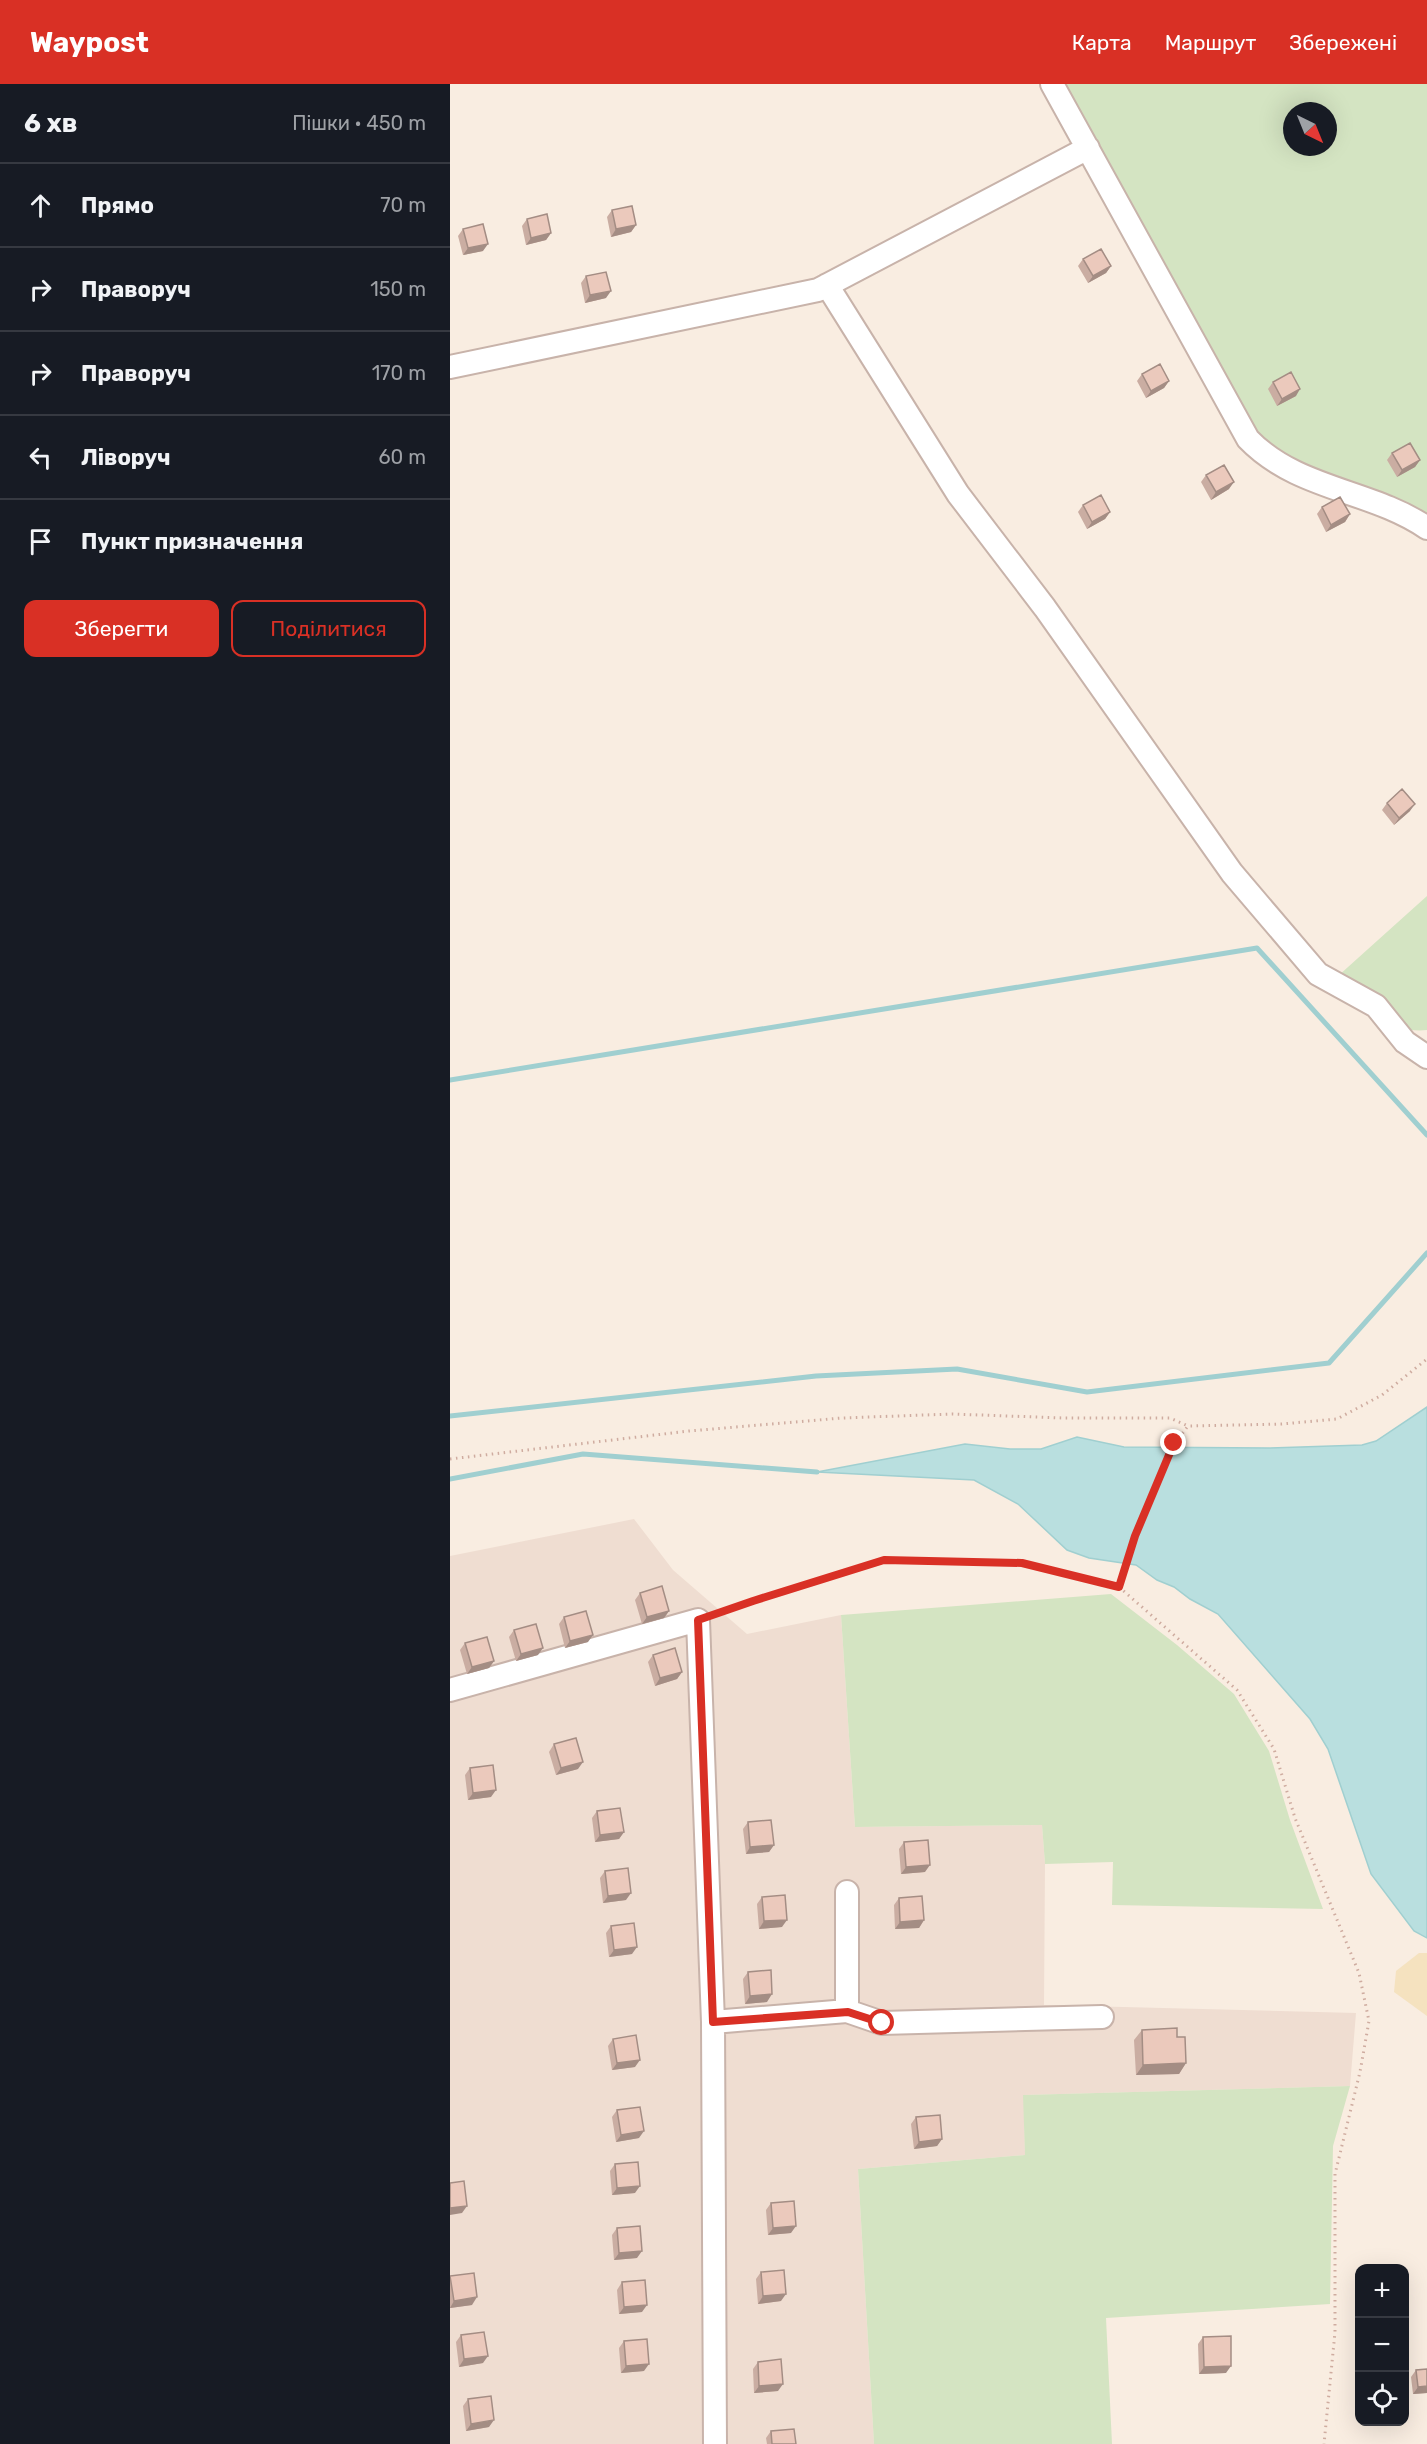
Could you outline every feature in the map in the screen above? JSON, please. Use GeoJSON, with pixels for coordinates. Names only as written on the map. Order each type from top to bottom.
{"type":"FeatureCollection","features":[{"type":"Feature","properties":{"kind":"street"},"geometry":{"type":"LineString","coordinates":[[1052,84],[1248,439],[1262,453],[1302,477],[1410,516],[1427,528]]}},
{"type":"Feature","properties":{"kind":"street"},"geometry":{"type":"LineString","coordinates":[[450,367],[818,290],[1088,148]]}},
{"type":"Feature","properties":{"kind":"street"},"geometry":{"type":"LineString","coordinates":[[827,285],[958,494],[1045,608],[1232,873],[1318,974],[1376,1006],[1405,1042],[1427,1057]]}},
{"type":"Feature","properties":{"kind":"street"},"geometry":{"type":"LineString","coordinates":[[450,1690],[698,1620],[713,2022],[715,2444]]}},
{"type":"Feature","properties":{"kind":"street"},"geometry":{"type":"LineString","coordinates":[[847,1892],[848,2012]]}},
{"type":"Feature","properties":{"kind":"street"},"geometry":{"type":"LineString","coordinates":[[713,2022],[848,2012],[882,2023],[1102,2017]]}},
{"type":"Feature","properties":{"kind":"path"},"geometry":{"type":"LineString","coordinates":[[450,1459],[689,1431],[842,1418],[952,1414],[1170,1419],[1188,1426],[1282,1424],[1337,1419],[1382,1395],[1427,1359]]}},
{"type":"Feature","properties":{"kind":"path"},"geometry":{"type":"LineString","coordinates":[[1119,1587],[1135,1536],[1174,1443],[1188,1426]]}},
{"type":"Feature","properties":{"kind":"path"},"geometry":{"type":"LineString","coordinates":[[698,1620],[884,1560],[1022,1563],[1119,1587],[1237,1690],[1274,1749],[1295,1818],[1359,1973],[1369,2021],[1360,2073],[1335,2174],[1335,2332],[1324,2444]]}},
{"type":"Feature","properties":{"kind":"shaded area"},"geometry":{"type":"Polygon","coordinates":[[[634,1519],[673,1570],[747,1634],[841,1615],[855,1827],[1042,1825],[1045,1864],[1044,2005],[1356,2013],[1350,2086],[1024,2095],[1025,2155],[858,2169],[874,2444],[450,2444],[450,1556],[634,1519]]]}},
{"type":"Feature","properties":{"kind":"green space"},"geometry":{"type":"Polygon","coordinates":[[[1052,84],[1427,84],[1427,528],[1262,453],[1052,84]]]}},
{"type":"Feature","properties":{"kind":"green space"},"geometry":{"type":"Polygon","coordinates":[[[1427,896],[1427,1030],[1413,1030],[1400,1027],[1377,1014],[1338,976],[1427,896]]]}},
{"type":"Feature","properties":{"kind":"green space"},"geometry":{"type":"Polygon","coordinates":[[[1111,1594],[1177,1645],[1234,1694],[1269,1751],[1290,1820],[1323,1909],[1112,1905],[1113,1862],[1045,1864],[1042,1825],[855,1827],[841,1615],[1111,1594]]]}},
{"type":"Feature","properties":{"kind":"green space"},"geometry":{"type":"Polygon","coordinates":[[[1350,2086],[1333,2146],[1330,2304],[1106,2318],[1112,2444],[874,2444],[858,2169],[1025,2155],[1023,2095],[1350,2086]]]}},
{"type":"Feature","properties":{"kind":"sand"},"geometry":{"type":"Polygon","coordinates":[[[1419,1953],[1427,1953],[1427,2016],[1394,1992],[1396,1971],[1419,1953]]]}},
{"type":"Feature","properties":{"kind":"water"},"geometry":{"type":"Polygon","coordinates":[[[1427,1407],[1427,1938],[1414,1931],[1371,1874],[1328,1749],[1310,1719],[1218,1614],[1190,1599],[1174,1587],[1157,1580],[1136,1565],[1089,1558],[1067,1550],[1018,1504],[974,1480],[817,1472],[965,1444],[1010,1449],[1041,1449],[1077,1437],[1124,1447],[1269,1448],[1362,1445],[1376,1441],[1427,1407]]]}},
{"type":"Feature","properties":{"kind":"building"},"geometry":{"type":"Polygon","coordinates":[[[632,206],[636,225],[616,229],[612,210],[632,206]]]}},
{"type":"Feature","properties":{"kind":"building"},"geometry":{"type":"Polygon","coordinates":[[[547,214],[551,233],[531,238],[527,219],[547,214]]]}},
{"type":"Feature","properties":{"kind":"building"},"geometry":{"type":"Polygon","coordinates":[[[483,224],[488,244],[468,248],[463,229],[483,224]]]}},
{"type":"Feature","properties":{"kind":"building"},"geometry":{"type":"Polygon","coordinates":[[[1101,249],[1111,266],[1093,276],[1083,259],[1101,249]]]}},
{"type":"Feature","properties":{"kind":"building"},"geometry":{"type":"Polygon","coordinates":[[[606,272],[611,291],[590,295],[586,276],[606,272]]]}},
{"type":"Feature","properties":{"kind":"building"},"geometry":{"type":"Polygon","coordinates":[[[1160,364],[1169,381],[1151,391],[1142,374],[1160,364]]]}},
{"type":"Feature","properties":{"kind":"building"},"geometry":{"type":"Polygon","coordinates":[[[1291,372],[1300,389],[1282,399],[1273,382],[1291,372]]]}},
{"type":"Feature","properties":{"kind":"building"},"geometry":{"type":"Polygon","coordinates":[[[1410,443],[1420,460],[1402,470],[1392,453],[1410,443]]]}},
{"type":"Feature","properties":{"kind":"building"},"geometry":{"type":"Polygon","coordinates":[[[1224,465],[1234,482],[1216,492],[1206,475],[1224,465]]]}},
{"type":"Feature","properties":{"kind":"building"},"geometry":{"type":"Polygon","coordinates":[[[1101,495],[1110,512],[1092,522],[1083,505],[1101,495]]]}},
{"type":"Feature","properties":{"kind":"building"},"geometry":{"type":"Polygon","coordinates":[[[1340,497],[1350,514],[1331,525],[1322,507],[1340,497]]]}},
{"type":"Feature","properties":{"kind":"building"},"geometry":{"type":"Polygon","coordinates":[[[1402,789],[1415,804],[1399,818],[1387,803],[1402,789]]]}},
{"type":"Feature","properties":{"kind":"building"},"geometry":{"type":"Polygon","coordinates":[[[662,1586],[669,1611],[647,1617],[640,1593],[662,1586]]]}},
{"type":"Feature","properties":{"kind":"building"},"geometry":{"type":"Polygon","coordinates":[[[586,1611],[593,1635],[570,1641],[564,1617],[586,1611]]]}},
{"type":"Feature","properties":{"kind":"building"},"geometry":{"type":"Polygon","coordinates":[[[536,1624],[543,1648],[521,1654],[514,1630],[536,1624]]]}},
{"type":"Feature","properties":{"kind":"building"},"geometry":{"type":"Polygon","coordinates":[[[487,1637],[494,1661],[472,1667],[465,1643],[487,1637]]]}},
{"type":"Feature","properties":{"kind":"building"},"geometry":{"type":"Polygon","coordinates":[[[675,1648],[682,1672],[660,1678],[653,1655],[675,1648]]]}},
{"type":"Feature","properties":{"kind":"building"},"geometry":{"type":"Polygon","coordinates":[[[576,1738],[583,1762],[561,1768],[554,1744],[576,1738]]]}},
{"type":"Feature","properties":{"kind":"building"},"geometry":{"type":"Polygon","coordinates":[[[493,1765],[496,1790],[473,1793],[470,1768],[493,1765]]]}},
{"type":"Feature","properties":{"kind":"building"},"geometry":{"type":"Polygon","coordinates":[[[620,1808],[624,1832],[600,1835],[597,1811],[620,1808]]]}},
{"type":"Feature","properties":{"kind":"building"},"geometry":{"type":"Polygon","coordinates":[[[771,1820],[774,1845],[750,1847],[748,1822],[771,1820]]]}},
{"type":"Feature","properties":{"kind":"building"},"geometry":{"type":"Polygon","coordinates":[[[928,1840],[930,1865],[906,1867],[904,1842],[928,1840]]]}},
{"type":"Feature","properties":{"kind":"building"},"geometry":{"type":"Polygon","coordinates":[[[628,1868],[631,1893],[608,1896],[605,1871],[628,1868]]]}},
{"type":"Feature","properties":{"kind":"building"},"geometry":{"type":"Polygon","coordinates":[[[785,1895],[787,1920],[764,1921],[762,1897],[785,1895]]]}},
{"type":"Feature","properties":{"kind":"building"},"geometry":{"type":"Polygon","coordinates":[[[922,1896],[924,1920],[900,1922],[899,1898],[922,1896]]]}},
{"type":"Feature","properties":{"kind":"building"},"geometry":{"type":"Polygon","coordinates":[[[634,1923],[637,1947],[614,1950],[611,1926],[634,1923]]]}},
{"type":"Feature","properties":{"kind":"building"},"geometry":{"type":"Polygon","coordinates":[[[771,1970],[772,1994],[750,1996],[748,1972],[771,1970]]]}},
{"type":"Feature","properties":{"kind":"building"},"geometry":{"type":"Polygon","coordinates":[[[1177,2028],[1177,2037],[1185,2037],[1186,2063],[1143,2065],[1142,2030],[1177,2028]]]}},
{"type":"Feature","properties":{"kind":"building"},"geometry":{"type":"Polygon","coordinates":[[[636,2035],[640,2060],[617,2063],[613,2039],[636,2035]]]}},
{"type":"Feature","properties":{"kind":"building"},"geometry":{"type":"Polygon","coordinates":[[[640,2107],[644,2131],[621,2135],[617,2110],[640,2107]]]}},
{"type":"Feature","properties":{"kind":"building"},"geometry":{"type":"Polygon","coordinates":[[[940,2115],[942,2139],[919,2142],[916,2117],[940,2115]]]}},
{"type":"Feature","properties":{"kind":"building"},"geometry":{"type":"Polygon","coordinates":[[[638,2162],[640,2186],[617,2188],[615,2164],[638,2162]]]}},
{"type":"Feature","properties":{"kind":"building"},"geometry":{"type":"Polygon","coordinates":[[[464,2181],[467,2206],[450,2208],[450,2183],[464,2181]]]}},
{"type":"Feature","properties":{"kind":"building"},"geometry":{"type":"Polygon","coordinates":[[[794,2201],[796,2226],[773,2228],[771,2203],[794,2201]]]}},
{"type":"Feature","properties":{"kind":"building"},"geometry":{"type":"Polygon","coordinates":[[[640,2226],[642,2251],[619,2253],[617,2228],[640,2226]]]}},
{"type":"Feature","properties":{"kind":"building"},"geometry":{"type":"Polygon","coordinates":[[[784,2270],[786,2294],[763,2296],[761,2272],[784,2270]]]}},
{"type":"Feature","properties":{"kind":"building"},"geometry":{"type":"Polygon","coordinates":[[[474,2273],[477,2297],[454,2301],[450,2276],[474,2273]]]}},
{"type":"Feature","properties":{"kind":"building"},"geometry":{"type":"Polygon","coordinates":[[[645,2280],[647,2305],[624,2307],[622,2282],[645,2280]]]}},
{"type":"Feature","properties":{"kind":"building"},"geometry":{"type":"Polygon","coordinates":[[[484,2332],[488,2356],[464,2359],[461,2335],[484,2332]]]}},
{"type":"Feature","properties":{"kind":"building"},"geometry":{"type":"Polygon","coordinates":[[[1231,2336],[1231,2366],[1204,2367],[1203,2337],[1231,2336]]]}},
{"type":"Feature","properties":{"kind":"building"},"geometry":{"type":"Polygon","coordinates":[[[647,2339],[649,2364],[626,2366],[624,2341],[647,2339]]]}},
{"type":"Feature","properties":{"kind":"building"},"geometry":{"type":"Polygon","coordinates":[[[781,2359],[783,2384],[759,2386],[758,2362],[781,2359]]]}},
{"type":"Feature","properties":{"kind":"building"},"geometry":{"type":"Polygon","coordinates":[[[1427,2369],[1427,2386],[1418,2387],[1416,2370],[1427,2369]]]}},
{"type":"Feature","properties":{"kind":"building"},"geometry":{"type":"Polygon","coordinates":[[[491,2396],[494,2420],[471,2424],[468,2399],[491,2396]]]}},
{"type":"Feature","properties":{"kind":"building"},"geometry":{"type":"Polygon","coordinates":[[[794,2429],[796,2444],[772,2444],[771,2431],[794,2429]]]}},
{"type":"Feature","properties":{"kind":"waterway"},"geometry":{"type":"LineString","coordinates":[[450,1080],[1257,948],[1427,1135]]}},
{"type":"Feature","properties":{"kind":"waterway"},"geometry":{"type":"LineString","coordinates":[[450,1416],[816,1376],[957,1369],[1087,1392],[1329,1363],[1427,1253]]}},
{"type":"Feature","properties":{"kind":"waterway"},"geometry":{"type":"LineString","coordinates":[[450,1479],[583,1454],[817,1472]]}},
{"type":"Feature","properties":{"kind":"route"},"geometry":{"type":"LineString","coordinates":[[882,2023],[848,2012],[713,2022],[698,1620],[884,1560],[1022,1563],[1119,1587],[1135,1536],[1174,1443]]}}]}
